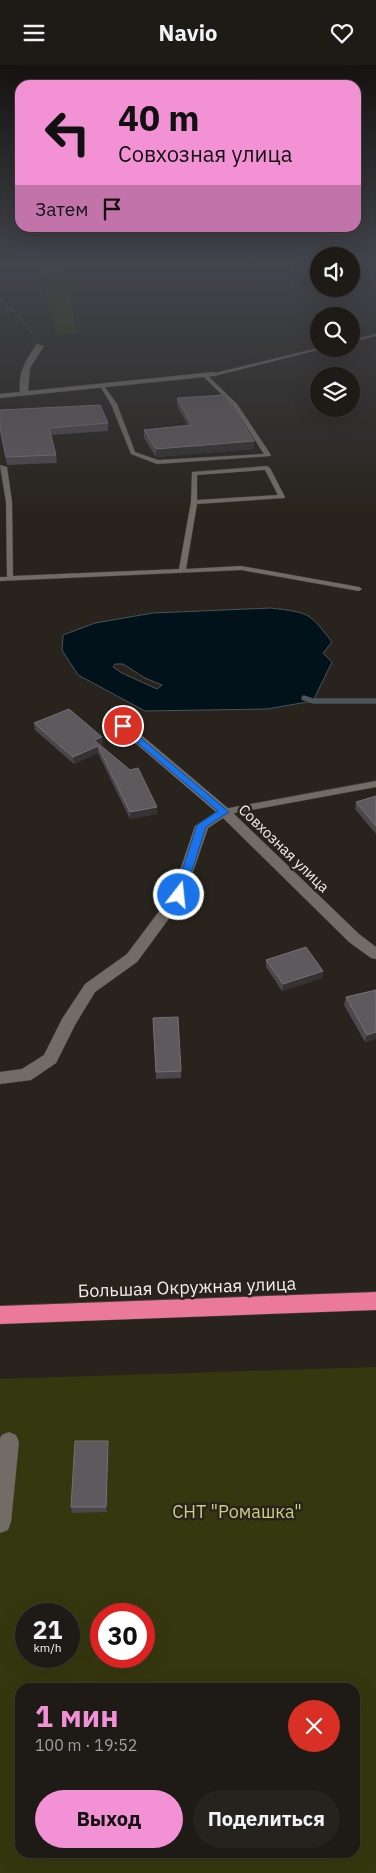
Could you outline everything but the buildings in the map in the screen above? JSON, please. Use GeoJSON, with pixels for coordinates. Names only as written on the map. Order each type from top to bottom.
{"type":"FeatureCollection","features":[{"type":"Feature","properties":{"kind":"highway","name":"Большая Окружная улица"},"geometry":{"type":"LineString","coordinates":[[0,1315],[376,1301]]}},
{"type":"Feature","properties":{"kind":"street"},"geometry":{"type":"LineString","coordinates":[[24,394],[22,379],[28,361],[40,346]]}},
{"type":"Feature","properties":{"kind":"street"},"geometry":{"type":"LineString","coordinates":[[0,396],[214,374]]}},
{"type":"Feature","properties":{"kind":"street","name":"Совхозная улица"},"geometry":{"type":"LineString","coordinates":[[123,726],[224,812],[354,939],[376,954]]}},
{"type":"Feature","properties":{"kind":"street"},"geometry":{"type":"LineString","coordinates":[[0,1078],[24,1075],[50,1059],[68,1023],[90,988],[132,958],[179,895],[202,825],[224,812]]}},
{"type":"Feature","properties":{"kind":"street"},"geometry":{"type":"LineString","coordinates":[[0,1521],[9,1442]]}},
{"type":"Feature","properties":{"kind":"lane"},"geometry":{"type":"LineString","coordinates":[[214,374],[310,351]]}},
{"type":"Feature","properties":{"kind":"lane"},"geometry":{"type":"LineString","coordinates":[[102,387],[114,404],[133,453],[157,462],[268,455],[235,405],[205,375]]}},
{"type":"Feature","properties":{"kind":"lane"},"geometry":{"type":"LineString","coordinates":[[1,467],[9,502],[10,579]]}},
{"type":"Feature","properties":{"kind":"lane"},"geometry":{"type":"LineString","coordinates":[[182,571],[194,501],[194,473],[267,467],[282,497],[194,501]]}},
{"type":"Feature","properties":{"kind":"lane"},"geometry":{"type":"LineString","coordinates":[[0,579],[241,568],[359,589]]}},
{"type":"Feature","properties":{"kind":"lane"},"geometry":{"type":"LineString","coordinates":[[224,812],[376,784]]}},
{"type":"Feature","properties":{"kind":"green space","name":"СНТ \"Ромашка\""},"geometry":{"type":"Polygon","coordinates":[[[376,1367],[376,1873],[0,1873],[0,1379],[376,1367]]]}},
{"type":"Feature","properties":{"kind":"shaded area"},"geometry":{"type":"Polygon","coordinates":[[[271,608],[301,613],[307,615],[318,624],[332,642],[323,653],[332,662],[313,701],[267,709],[145,711],[78,675],[62,650],[63,635],[95,623],[153,613],[271,608]],[[115,664],[113,667],[157,689],[162,685],[145,678],[123,664],[115,664]]]}},
{"type":"Feature","properties":{"kind":"waterway"},"geometry":{"type":"LineString","coordinates":[[304,698],[313,701],[376,701]]}},
{"type":"Feature","properties":{"kind":"route"},"geometry":{"type":"LineString","coordinates":[[123,726],[224,812],[202,825],[193,847],[179,895]]}}]}
